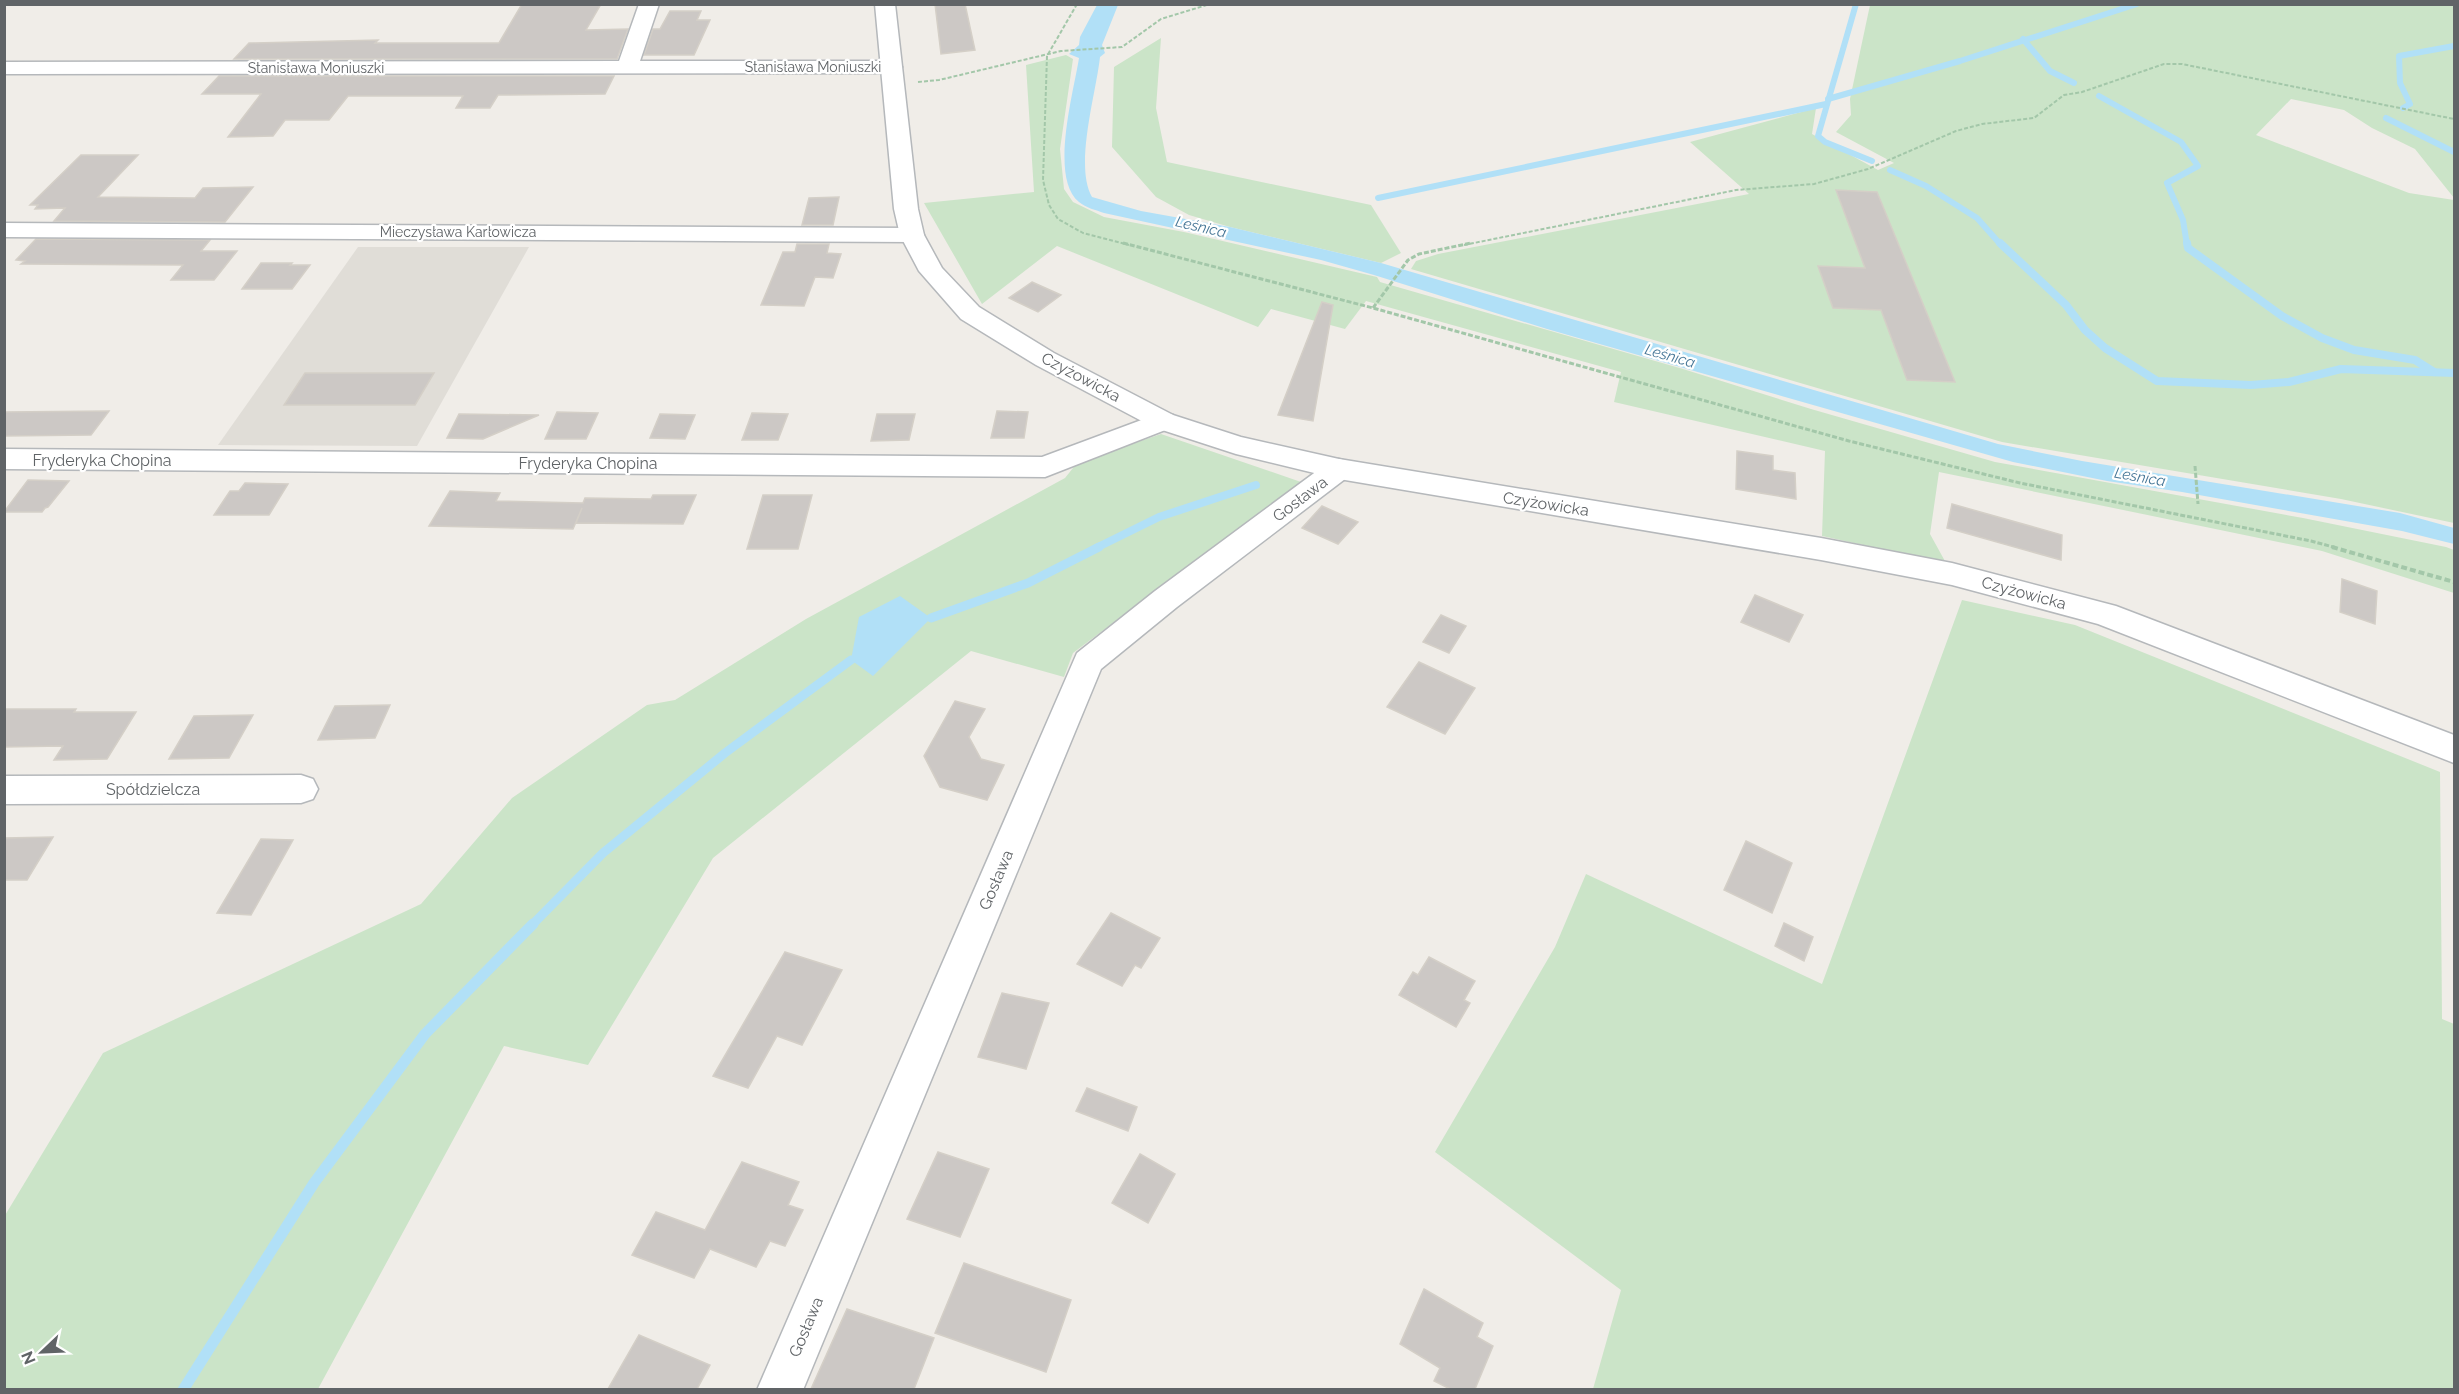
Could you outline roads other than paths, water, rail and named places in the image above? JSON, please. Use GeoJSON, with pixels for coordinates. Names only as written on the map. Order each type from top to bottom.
{"type":"FeatureCollection","features":[{"type":"Feature","properties":{"kind":"street"},"geometry":{"type":"LineString","coordinates":[[627,68],[649,4]]}},
{"type":"Feature","properties":{"kind":"street","name":"Czyżowicka"},"geometry":{"type":"LineString","coordinates":[[885,4],[906,209],[912,235],[931,271],[970,313],[1045,359],[1163,421],[1236,446],[1339,469],[1952,574],[2105,614],[2454,749]]}},
{"type":"Feature","properties":{"kind":"street","name":"Stanisława Moniuszki"},"geometry":{"type":"LineString","coordinates":[[4,68],[627,68],[893,76]]}},
{"type":"Feature","properties":{"kind":"street","name":"Mieczysława Karłowicza"},"geometry":{"type":"LineString","coordinates":[[4,230],[912,235]]}},
{"type":"Feature","properties":{"kind":"street","name":"Fryderyka Chopina"},"geometry":{"type":"LineString","coordinates":[[4,459],[1044,466],[1163,421]]}},
{"type":"Feature","properties":{"kind":"street","name":"Gosława"},"geometry":{"type":"LineString","coordinates":[[780,1389],[1088,663],[1166,599],[1339,469]]}},
{"type":"Feature","properties":{"kind":"street","name":"Spółdzielcza"},"geometry":{"type":"LineString","coordinates":[[4,790],[301,789]]}},
{"type":"Feature","properties":{"kind":"water","name":"Leśnica"},"geometry":{"type":"Polygon","coordinates":[[[1097,5],[1118,5],[1102,45],[1105,53],[1100,57],[1088,129],[1085,167],[1087,184],[1092,197],[1141,211],[1230,227],[1381,263],[1998,444],[2082,461],[2400,513],[2454,528],[2454,544],[2402,531],[2107,481],[2013,462],[1547,329],[1321,260],[1091,209],[1079,202],[1070,190],[1064,155],[1079,58],[1069,54],[1079,45],[1080,37],[1097,5]]]}},
{"type":"Feature","properties":{"kind":"water"},"geometry":{"type":"Polygon","coordinates":[[[900,596],[931,618],[873,676],[851,660],[859,617],[900,596]]]}},
{"type":"Feature","properties":{"kind":"waterway"},"geometry":{"type":"LineString","coordinates":[[1829,99],[1856,4]]}},
{"type":"Feature","properties":{"kind":"waterway"},"geometry":{"type":"LineString","coordinates":[[2024,40],[2137,4]]}},
{"type":"Feature","properties":{"kind":"waterway"},"geometry":{"type":"LineString","coordinates":[[1829,99],[2024,40]]}},
{"type":"Feature","properties":{"kind":"waterway"},"geometry":{"type":"LineString","coordinates":[[2024,40],[2050,71],[2074,83]]}},
{"type":"Feature","properties":{"kind":"waterway"},"geometry":{"type":"LineString","coordinates":[[2403,108],[2410,104],[2400,83],[2399,56],[2454,46]]}},
{"type":"Feature","properties":{"kind":"waterway"},"geometry":{"type":"LineString","coordinates":[[2099,96],[2181,142],[2198,166],[2167,183],[2183,220],[2187,245]]}},
{"type":"Feature","properties":{"kind":"waterway"},"geometry":{"type":"LineString","coordinates":[[1829,99],[1818,136],[1825,142],[1872,161]]}},
{"type":"Feature","properties":{"kind":"waterway"},"geometry":{"type":"LineString","coordinates":[[1378,198],[1826,104]]}},
{"type":"Feature","properties":{"kind":"waterway"},"geometry":{"type":"LineString","coordinates":[[2386,118],[2454,152]]}},
{"type":"Feature","properties":{"kind":"waterway"},"geometry":{"type":"LineString","coordinates":[[1890,170],[1926,186],[1977,218],[2001,245]]}},
{"type":"Feature","properties":{"kind":"waterway"},"geometry":{"type":"LineString","coordinates":[[2000,243],[2066,305],[2085,330],[2105,348],[2157,381],[2251,385],[2289,382],[2341,369],[2454,373]]}},
{"type":"Feature","properties":{"kind":"waterway"},"geometry":{"type":"LineString","coordinates":[[2187,243],[2188,248],[2282,316],[2322,338],[2354,350],[2415,360],[2434,372]]}},
{"type":"Feature","properties":{"kind":"waterway"},"geometry":{"type":"LineString","coordinates":[[1096,548],[1159,517],[1256,485]]}},
{"type":"Feature","properties":{"kind":"waterway"},"geometry":{"type":"LineString","coordinates":[[931,618],[1028,583],[1099,547]]}},
{"type":"Feature","properties":{"kind":"waterway"},"geometry":{"type":"LineString","coordinates":[[531,926],[603,853],[725,753],[851,660]]}},
{"type":"Feature","properties":{"kind":"waterway"},"geometry":{"type":"LineString","coordinates":[[183,1390],[314,1183],[425,1034],[533,924]]}}]}
